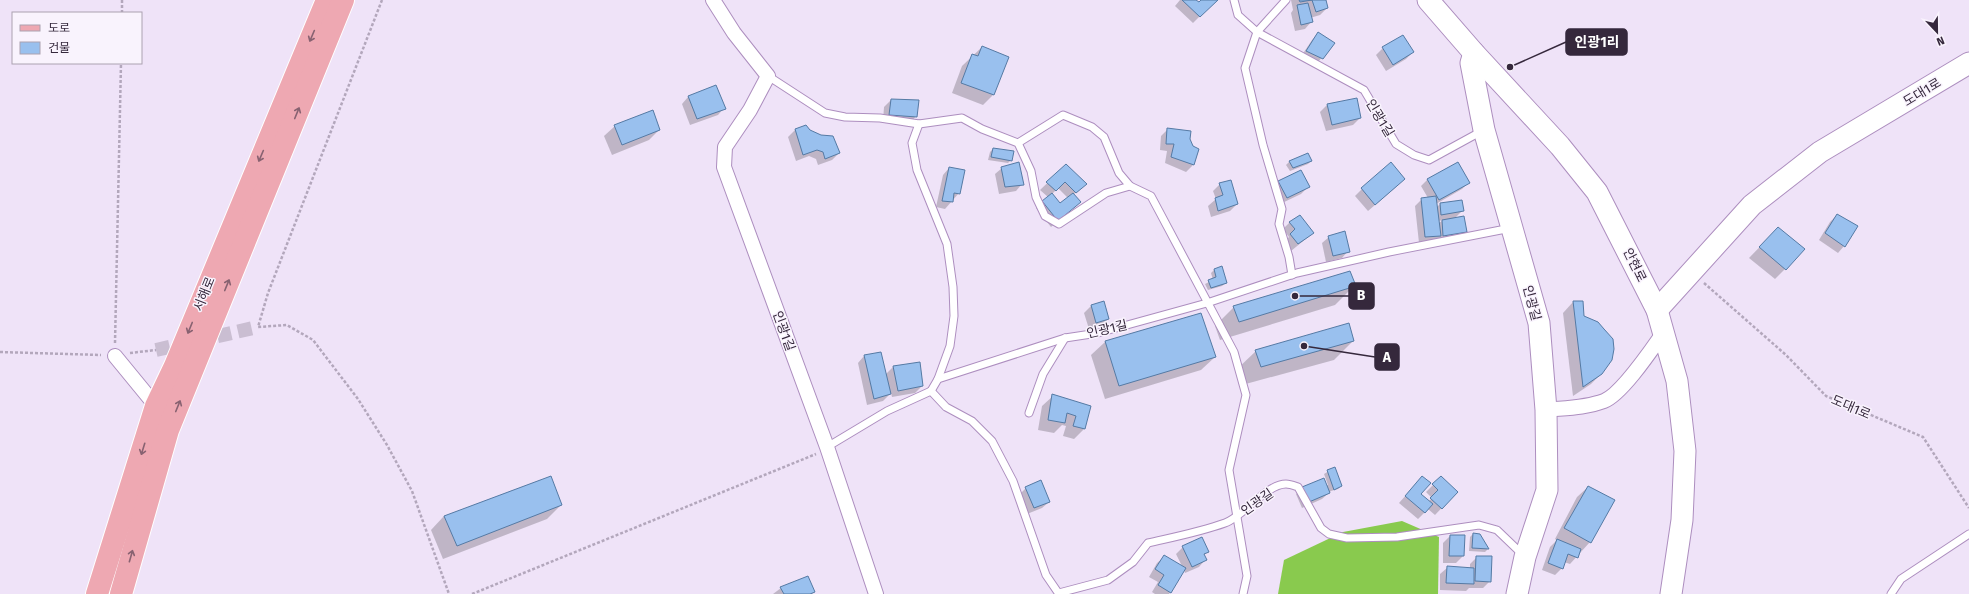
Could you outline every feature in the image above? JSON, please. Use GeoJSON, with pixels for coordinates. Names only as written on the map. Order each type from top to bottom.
{"type":"FeatureCollection","features":[{"type":"Feature","properties":{"kind":"main road","name":"서해로"},"geometry":{"type":"LineString","coordinates":[[97,594],[156,406],[175,366],[327,0]]}},
{"type":"Feature","properties":{"kind":"main road","name":"서해로"},"geometry":{"type":"LineString","coordinates":[[121,594],[168,430],[343,0]]}},
{"type":"Feature","properties":{"kind":"street"},"geometry":{"type":"LineString","coordinates":[[713,0],[734,33],[768,76]]}},
{"type":"Feature","properties":{"kind":"street","name":"안현로"},"geometry":{"type":"LineString","coordinates":[[1428,0],[1474,54],[1555,140],[1597,192],[1657,310],[1677,381],[1685,451],[1682,520],[1671,594]]}},
{"type":"Feature","properties":{"kind":"street","name":"인광길"},"geometry":{"type":"LineString","coordinates":[[1474,54],[1471,63],[1484,130],[1539,324],[1546,410],[1547,490],[1526,557],[1517,594]]}},
{"type":"Feature","properties":{"kind":"street","name":"도대1로"},"geometry":{"type":"LineString","coordinates":[[1657,310],[1752,205],[1820,152],[1969,63]]}},
{"type":"Feature","properties":{"kind":"street","name":"인광1길"},"geometry":{"type":"LineString","coordinates":[[768,76],[750,110],[725,147],[724,167],[827,447],[876,594]]}},
{"type":"Feature","properties":{"kind":"street"},"geometry":{"type":"LineString","coordinates":[[1546,410],[1585,406],[1605,401],[1624,385],[1664,332]]}},
{"type":"Feature","properties":{"kind":"street"},"geometry":{"type":"LineString","coordinates":[[115,356],[156,406]]}},
{"type":"Feature","properties":{"kind":"lane","name":"인광1길"},"geometry":{"type":"LineString","coordinates":[[1234,0],[1238,15],[1257,32],[1364,90],[1396,144],[1414,155],[1429,160],[1484,130]]}},
{"type":"Feature","properties":{"kind":"lane"},"geometry":{"type":"LineString","coordinates":[[1286,0],[1257,32],[1245,68],[1263,145],[1282,209],[1279,224],[1289,257],[1292,275]]}},
{"type":"Feature","properties":{"kind":"lane"},"geometry":{"type":"LineString","coordinates":[[768,76],[825,113],[845,117],[880,118],[919,124],[962,118],[982,129],[1018,143],[1031,172],[1036,197],[1045,216],[1059,224],[1106,192],[1130,186]]}},
{"type":"Feature","properties":{"kind":"lane"},"geometry":{"type":"LineString","coordinates":[[1018,143],[1063,115],[1092,127],[1104,137],[1119,173],[1130,186],[1151,196],[1174,236],[1207,303]]}},
{"type":"Feature","properties":{"kind":"lane"},"geometry":{"type":"LineString","coordinates":[[827,447],[887,411],[931,391],[938,379],[950,346],[954,316],[953,287],[948,244],[917,170],[912,144],[919,124]]}},
{"type":"Feature","properties":{"kind":"lane","name":"인광1길"},"geometry":{"type":"LineString","coordinates":[[938,379],[1066,338],[1098,333],[1207,303],[1292,275],[1388,252],[1511,228]]}},
{"type":"Feature","properties":{"kind":"lane","name":"인광길"},"geometry":{"type":"LineString","coordinates":[[1207,303],[1234,352],[1246,395],[1229,470],[1247,576],[1243,594]]}},
{"type":"Feature","properties":{"kind":"lane"},"geometry":{"type":"LineString","coordinates":[[1028,413],[1043,374],[1066,338]]}},
{"type":"Feature","properties":{"kind":"lane"},"geometry":{"type":"LineString","coordinates":[[931,391],[946,407],[972,421],[992,441],[1013,481],[1046,575],[1059,594]]}},
{"type":"Feature","properties":{"kind":"lane","name":"인광길"},"geometry":{"type":"LineString","coordinates":[[1059,594],[1108,580],[1133,562],[1148,543],[1181,536],[1219,525],[1236,516],[1253,501],[1286,484],[1298,487],[1321,528],[1329,534],[1347,538],[1397,537],[1479,525],[1497,530],[1526,557]]}},
{"type":"Feature","properties":{"kind":"lane"},"geometry":{"type":"LineString","coordinates":[[1892,594],[1901,579],[1969,534]]}},
{"type":"Feature","properties":{"kind":"path"},"geometry":{"type":"LineString","coordinates":[[122,0],[122,12]]}},
{"type":"Feature","properties":{"kind":"path"},"geometry":{"type":"LineString","coordinates":[[382,0],[268,293],[258,327],[287,325],[313,340],[358,399],[387,445],[412,491],[449,594]]}},
{"type":"Feature","properties":{"kind":"path"},"geometry":{"type":"LineString","coordinates":[[115,356],[121,64]]}},
{"type":"Feature","properties":{"kind":"path","name":"도대1로"},"geometry":{"type":"LineString","coordinates":[[1691,272],[1786,355],[1826,396],[1923,437],[1969,508]]}},
{"type":"Feature","properties":{"kind":"path"},"geometry":{"type":"LineString","coordinates":[[0,352],[115,356],[156,350]]}},
{"type":"Feature","properties":{"kind":"path"},"geometry":{"type":"LineString","coordinates":[[472,594],[812,457],[827,447]]}},
{"type":"Feature","properties":{"kind":"green space"},"geometry":{"type":"Polygon","coordinates":[[[1402,521],[1439,537],[1438,594],[1278,594],[1284,560],[1343,532],[1402,521]]]}},
{"type":"Feature","properties":{"kind":"building"},"geometry":{"type":"Polygon","coordinates":[[[1182,0],[1196,0],[1199,2],[1201,0],[1218,0],[1200,17],[1182,0]]]}},
{"type":"Feature","properties":{"kind":"building"},"geometry":{"type":"Polygon","coordinates":[[[1299,0],[1312,0],[1300,2],[1299,0]]]}},
{"type":"Feature","properties":{"kind":"building"},"geometry":{"type":"Polygon","coordinates":[[[1312,0],[1326,0],[1328,8],[1316,12],[1312,0]]]}},
{"type":"Feature","properties":{"kind":"building"},"geometry":{"type":"Polygon","coordinates":[[[1308,3],[1313,22],[1301,25],[1297,5],[1308,3]]]}},
{"type":"Feature","properties":{"kind":"building"},"geometry":{"type":"Polygon","coordinates":[[[1318,32],[1335,43],[1323,59],[1306,51],[1318,32]]]}},
{"type":"Feature","properties":{"kind":"building"},"geometry":{"type":"Polygon","coordinates":[[[1403,35],[1414,52],[1393,65],[1382,47],[1403,35]]]}},
{"type":"Feature","properties":{"kind":"building"},"geometry":{"type":"Polygon","coordinates":[[[982,46],[1009,57],[994,95],[961,83],[972,54],[978,56],[982,46]]]}},
{"type":"Feature","properties":{"kind":"building"},"geometry":{"type":"Polygon","coordinates":[[[716,85],[726,109],[697,119],[688,96],[716,85]]]}},
{"type":"Feature","properties":{"kind":"building"},"geometry":{"type":"Polygon","coordinates":[[[1357,98],[1361,118],[1332,125],[1327,104],[1357,98]]]}},
{"type":"Feature","properties":{"kind":"building"},"geometry":{"type":"Polygon","coordinates":[[[891,99],[919,100],[917,117],[889,115],[891,99]]]}},
{"type":"Feature","properties":{"kind":"building"},"geometry":{"type":"Polygon","coordinates":[[[653,110],[660,130],[622,145],[614,125],[653,110]]]}},
{"type":"Feature","properties":{"kind":"building"},"geometry":{"type":"Polygon","coordinates":[[[806,125],[810,130],[821,135],[833,136],[840,153],[825,159],[823,152],[817,150],[803,155],[795,129],[806,125]]]}},
{"type":"Feature","properties":{"kind":"building"},"geometry":{"type":"Polygon","coordinates":[[[1167,128],[1191,131],[1190,139],[1193,146],[1199,149],[1194,165],[1171,157],[1174,144],[1166,144],[1167,128]]]}},
{"type":"Feature","properties":{"kind":"building"},"geometry":{"type":"Polygon","coordinates":[[[993,148],[1014,151],[1012,161],[991,157],[993,148]]]}},
{"type":"Feature","properties":{"kind":"building"},"geometry":{"type":"Polygon","coordinates":[[[1308,153],[1312,161],[1293,168],[1289,161],[1308,153]]]}},
{"type":"Feature","properties":{"kind":"building"},"geometry":{"type":"Polygon","coordinates":[[[1019,162],[1024,185],[1005,187],[1001,167],[1019,162]]]}},
{"type":"Feature","properties":{"kind":"building"},"geometry":{"type":"Polygon","coordinates":[[[1391,162],[1405,179],[1375,205],[1361,188],[1391,162]]]}},
{"type":"Feature","properties":{"kind":"building"},"geometry":{"type":"Polygon","coordinates":[[[1458,162],[1470,183],[1439,200],[1427,179],[1458,162]]]}},
{"type":"Feature","properties":{"kind":"building"},"geometry":{"type":"Polygon","coordinates":[[[1066,164],[1087,184],[1076,193],[1065,182],[1056,191],[1046,182],[1066,164]]]}},
{"type":"Feature","properties":{"kind":"building"},"geometry":{"type":"Polygon","coordinates":[[[949,167],[965,170],[960,194],[954,193],[953,202],[942,201],[949,167]]]}},
{"type":"Feature","properties":{"kind":"building"},"geometry":{"type":"Polygon","coordinates":[[[1301,170],[1310,187],[1287,198],[1278,181],[1301,170]]]}},
{"type":"Feature","properties":{"kind":"building"},"geometry":{"type":"Polygon","coordinates":[[[1231,180],[1238,204],[1218,211],[1215,198],[1223,195],[1219,183],[1231,180]]]}},
{"type":"Feature","properties":{"kind":"building"},"geometry":{"type":"Polygon","coordinates":[[[1052,193],[1060,203],[1073,193],[1081,202],[1058,221],[1042,201],[1052,193]]]}},
{"type":"Feature","properties":{"kind":"building"},"geometry":{"type":"Polygon","coordinates":[[[1436,196],[1441,236],[1425,237],[1421,198],[1436,196]]]}},
{"type":"Feature","properties":{"kind":"building"},"geometry":{"type":"Polygon","coordinates":[[[1462,200],[1464,211],[1441,215],[1440,203],[1462,200]]]}},
{"type":"Feature","properties":{"kind":"building"},"geometry":{"type":"Polygon","coordinates":[[[1837,214],[1858,226],[1845,247],[1825,233],[1837,214]]]}},
{"type":"Feature","properties":{"kind":"building"},"geometry":{"type":"Polygon","coordinates":[[[1300,215],[1314,233],[1298,244],[1290,234],[1295,229],[1289,222],[1300,215]]]}},
{"type":"Feature","properties":{"kind":"building"},"geometry":{"type":"Polygon","coordinates":[[[1464,216],[1467,232],[1443,236],[1442,220],[1464,216]]]}},
{"type":"Feature","properties":{"kind":"building"},"geometry":{"type":"Polygon","coordinates":[[[1778,227],[1805,249],[1786,270],[1759,247],[1778,227]]]}},
{"type":"Feature","properties":{"kind":"building"},"geometry":{"type":"Polygon","coordinates":[[[1345,231],[1350,252],[1333,256],[1328,236],[1345,231]]]}},
{"type":"Feature","properties":{"kind":"building"},"geometry":{"type":"Polygon","coordinates":[[[1222,266],[1227,283],[1211,288],[1208,280],[1216,277],[1214,269],[1222,266]]]}},
{"type":"Feature","properties":{"kind":"building"},"geometry":{"type":"Polygon","coordinates":[[[1350,271],[1356,286],[1239,322],[1233,306],[1350,271]]]}},
{"type":"Feature","properties":{"kind":"building"},"geometry":{"type":"Polygon","coordinates":[[[1104,301],[1109,319],[1096,323],[1091,305],[1104,301]]]}},
{"type":"Feature","properties":{"kind":"building"},"geometry":{"type":"Polygon","coordinates":[[[1573,301],[1583,301],[1584,316],[1598,322],[1613,339],[1614,349],[1612,360],[1602,374],[1583,387],[1573,301]]]}},
{"type":"Feature","properties":{"kind":"building"},"geometry":{"type":"Polygon","coordinates":[[[1201,313],[1216,357],[1119,386],[1105,341],[1201,313]]]}},
{"type":"Feature","properties":{"kind":"building"},"geometry":{"type":"Polygon","coordinates":[[[1349,323],[1354,341],[1261,367],[1255,350],[1349,323]]]}},
{"type":"Feature","properties":{"kind":"building"},"geometry":{"type":"Polygon","coordinates":[[[881,352],[891,394],[874,399],[864,355],[881,352]]]}},
{"type":"Feature","properties":{"kind":"building"},"geometry":{"type":"Polygon","coordinates":[[[920,362],[923,386],[898,391],[893,366],[920,362]]]}},
{"type":"Feature","properties":{"kind":"building"},"geometry":{"type":"Polygon","coordinates":[[[1052,394],[1091,406],[1085,429],[1073,426],[1076,416],[1067,413],[1065,423],[1048,420],[1052,394]]]}},
{"type":"Feature","properties":{"kind":"building"},"geometry":{"type":"Polygon","coordinates":[[[1335,467],[1342,486],[1334,490],[1327,470],[1335,467]]]}},
{"type":"Feature","properties":{"kind":"building"},"geometry":{"type":"Polygon","coordinates":[[[551,476],[562,505],[457,546],[444,516],[551,476]]]}},
{"type":"Feature","properties":{"kind":"building"},"geometry":{"type":"Polygon","coordinates":[[[1422,476],[1431,483],[1421,494],[1433,504],[1425,513],[1405,496],[1422,476]]]}},
{"type":"Feature","properties":{"kind":"building"},"geometry":{"type":"Polygon","coordinates":[[[1441,476],[1458,492],[1442,509],[1430,498],[1438,490],[1432,484],[1441,476]]]}},
{"type":"Feature","properties":{"kind":"building"},"geometry":{"type":"Polygon","coordinates":[[[1324,478],[1330,493],[1309,502],[1302,487],[1324,478]]]}},
{"type":"Feature","properties":{"kind":"building"},"geometry":{"type":"Polygon","coordinates":[[[1041,480],[1050,502],[1034,508],[1025,487],[1041,480]]]}},
{"type":"Feature","properties":{"kind":"building"},"geometry":{"type":"Polygon","coordinates":[[[1588,486],[1615,500],[1591,543],[1564,528],[1588,486]]]}},
{"type":"Feature","properties":{"kind":"building"},"geometry":{"type":"Polygon","coordinates":[[[1473,533],[1480,534],[1489,549],[1472,548],[1473,533]]]}},
{"type":"Feature","properties":{"kind":"building"},"geometry":{"type":"Polygon","coordinates":[[[1450,535],[1465,535],[1464,556],[1449,556],[1450,535]]]}},
{"type":"Feature","properties":{"kind":"building"},"geometry":{"type":"Polygon","coordinates":[[[1202,537],[1209,552],[1204,554],[1207,560],[1192,567],[1182,546],[1202,537]]]}},
{"type":"Feature","properties":{"kind":"building"},"geometry":{"type":"Polygon","coordinates":[[[1557,539],[1581,549],[1578,558],[1568,554],[1563,569],[1548,563],[1557,539]]]}},
{"type":"Feature","properties":{"kind":"building"},"geometry":{"type":"Polygon","coordinates":[[[1164,555],[1186,568],[1171,593],[1158,585],[1164,575],[1155,569],[1164,555]]]}},
{"type":"Feature","properties":{"kind":"building"},"geometry":{"type":"Polygon","coordinates":[[[1476,556],[1492,556],[1491,582],[1475,581],[1476,556]]]}},
{"type":"Feature","properties":{"kind":"building"},"geometry":{"type":"Polygon","coordinates":[[[1447,566],[1474,568],[1474,584],[1446,583],[1447,566]]]}},
{"type":"Feature","properties":{"kind":"building"},"geometry":{"type":"Polygon","coordinates":[[[808,576],[815,592],[810,594],[784,594],[780,587],[808,576]]]}},
{"type":"Feature","properties":{"kind":"tunnel"},"geometry":{"type":"LineString","coordinates":[[156,350],[258,327]]}},
{"type":"Feature","properties":{"kind":"place","name":"인광1리"},"geometry":{"type":"Point","coordinates":[1510,67]}},
{"type":"Feature","properties":{"kind":"place","name":"B"},"geometry":{"type":"Point","coordinates":[1295,296]}},
{"type":"Feature","properties":{"kind":"place","name":"A"},"geometry":{"type":"Point","coordinates":[1304,346]}}]}
